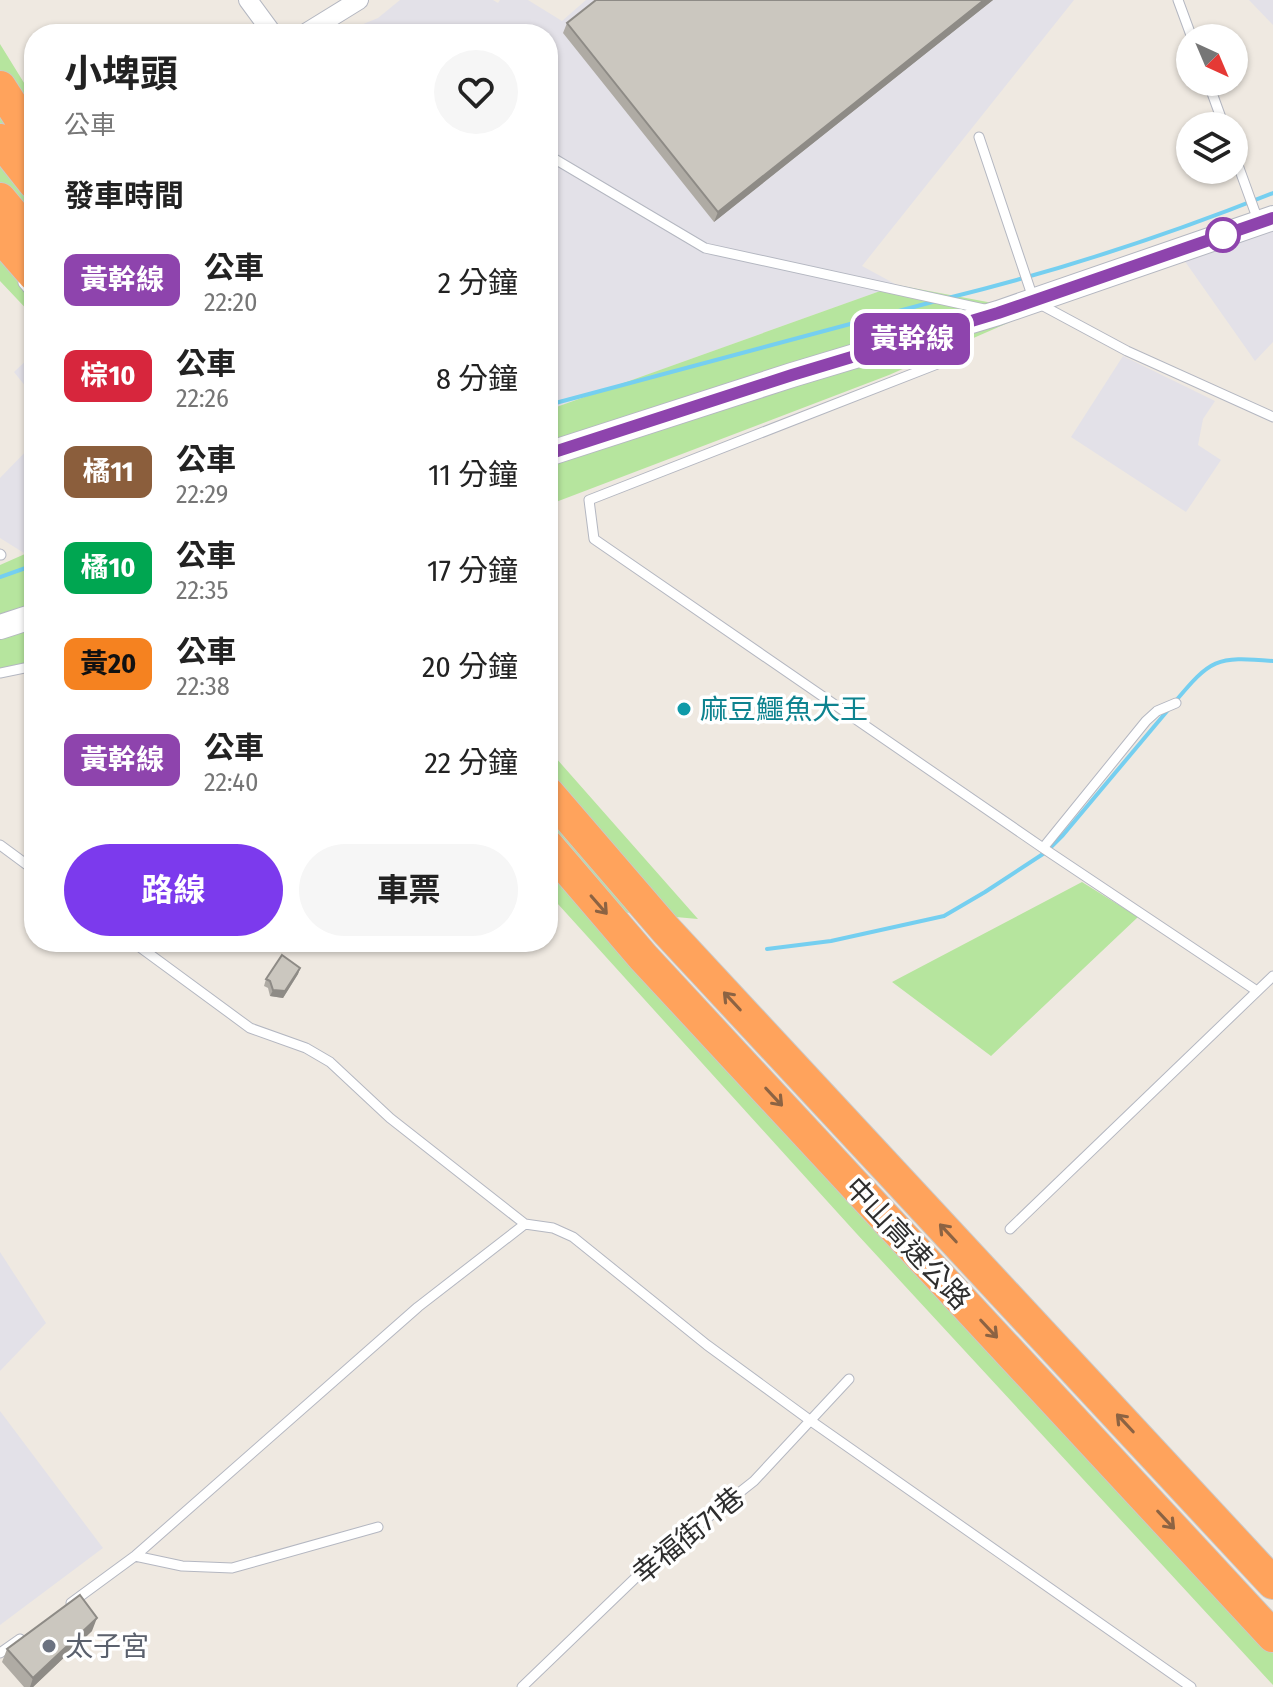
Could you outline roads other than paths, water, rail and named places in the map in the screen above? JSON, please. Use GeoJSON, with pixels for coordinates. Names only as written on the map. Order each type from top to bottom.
{"type":"FeatureCollection","features":[{"type":"Feature","properties":{"kind":"highway"},"geometry":{"type":"LineString","coordinates":[[0,87],[24,124]]}},
{"type":"Feature","properties":{"kind":"highway"},"geometry":{"type":"LineString","coordinates":[[0,140],[24,170]]}},
{"type":"Feature","properties":{"kind":"highway"},"geometry":{"type":"LineString","coordinates":[[0,199],[24,228]]}},
{"type":"Feature","properties":{"kind":"highway"},"geometry":{"type":"LineString","coordinates":[[0,236],[24,273]]}},
{"type":"Feature","properties":{"kind":"highway","name":"中山高速公路"},"geometry":{"type":"LineString","coordinates":[[558,805],[666,930],[1273,1583]]}},
{"type":"Feature","properties":{"kind":"highway","name":"中山高速公路"},"geometry":{"type":"LineString","coordinates":[[558,858],[643,957],[1273,1636]]}},
{"type":"Feature","properties":{"kind":"main road"},"geometry":{"type":"LineString","coordinates":[[558,451],[1034,301],[1262,216]]}},
{"type":"Feature","properties":{"kind":"main road"},"geometry":{"type":"LineString","coordinates":[[0,627],[24,619]]}},
{"type":"Feature","properties":{"kind":"street"},"geometry":{"type":"LineString","coordinates":[[248,0],[266,24]]}},
{"type":"Feature","properties":{"kind":"street"},"geometry":{"type":"LineString","coordinates":[[326,23],[359,0]]}},
{"type":"Feature","properties":{"kind":"lane"},"geometry":{"type":"LineString","coordinates":[[1178,0],[1187,24]]}},
{"type":"Feature","properties":{"kind":"lane"},"geometry":{"type":"LineString","coordinates":[[979,137],[1034,301],[1127,351],[1273,417]]}},
{"type":"Feature","properties":{"kind":"lane"},"geometry":{"type":"LineString","coordinates":[[558,161],[705,248],[998,313]]}},
{"type":"Feature","properties":{"kind":"lane"},"geometry":{"type":"LineString","coordinates":[[1245,184],[1262,216]]}},
{"type":"Feature","properties":{"kind":"lane"},"geometry":{"type":"LineString","coordinates":[[932,334],[940,363],[589,500],[594,539],[1257,991]]}},
{"type":"Feature","properties":{"kind":"lane"},"geometry":{"type":"LineString","coordinates":[[0,673],[24,668]]}},
{"type":"Feature","properties":{"kind":"lane"},"geometry":{"type":"LineString","coordinates":[[1043,848],[1146,721],[1157,711],[1176,703]]}},
{"type":"Feature","properties":{"kind":"lane"},"geometry":{"type":"LineString","coordinates":[[0,845],[24,862]]}},
{"type":"Feature","properties":{"kind":"lane"},"geometry":{"type":"LineString","coordinates":[[0,861],[10,852]]}},
{"type":"Feature","properties":{"kind":"lane"},"geometry":{"type":"LineString","coordinates":[[147,952],[250,1028],[306,1048],[330,1062],[390,1118],[525,1224],[553,1228],[573,1237],[707,1345],[811,1421],[1191,1687]]}},
{"type":"Feature","properties":{"kind":"lane"},"geometry":{"type":"LineString","coordinates":[[1010,1229],[1273,976]]}},
{"type":"Feature","properties":{"kind":"lane"},"geometry":{"type":"LineString","coordinates":[[60,1611],[135,1556],[418,1307],[525,1224]]}},
{"type":"Feature","properties":{"kind":"lane","name":"幸福街71巷"},"geometry":{"type":"LineString","coordinates":[[522,1687],[653,1561],[754,1481],[849,1379]]}},
{"type":"Feature","properties":{"kind":"lane"},"geometry":{"type":"LineString","coordinates":[[135,1556],[182,1566],[232,1568],[378,1527]]}},
{"type":"Feature","properties":{"kind":"lane"},"geometry":{"type":"LineString","coordinates":[[0,1653],[24,1636]]}},
{"type":"Feature","properties":{"kind":"waterway"},"geometry":{"type":"LineString","coordinates":[[948,298],[1112,251],[1273,193]]}},
{"type":"Feature","properties":{"kind":"waterway"},"geometry":{"type":"LineString","coordinates":[[558,402],[936,301]]}},
{"type":"Feature","properties":{"kind":"waterway"},"geometry":{"type":"LineString","coordinates":[[0,577],[24,569]]}},
{"type":"Feature","properties":{"kind":"waterway"},"geometry":{"type":"LineString","coordinates":[[1174,703],[1197,677],[1216,664],[1238,659],[1273,661]]}},
{"type":"Feature","properties":{"kind":"waterway"},"geometry":{"type":"LineString","coordinates":[[767,949],[831,941],[944,916],[985,892],[1046,852],[1168,710]]}},
{"type":"Feature","properties":{"kind":"place","name":"麻豆鱷魚大王"},"geometry":{"type":"Point","coordinates":[684,709]}},
{"type":"Feature","properties":{"kind":"place","name":"太子宮"},"geometry":{"type":"Point","coordinates":[49,1646]}}]}
